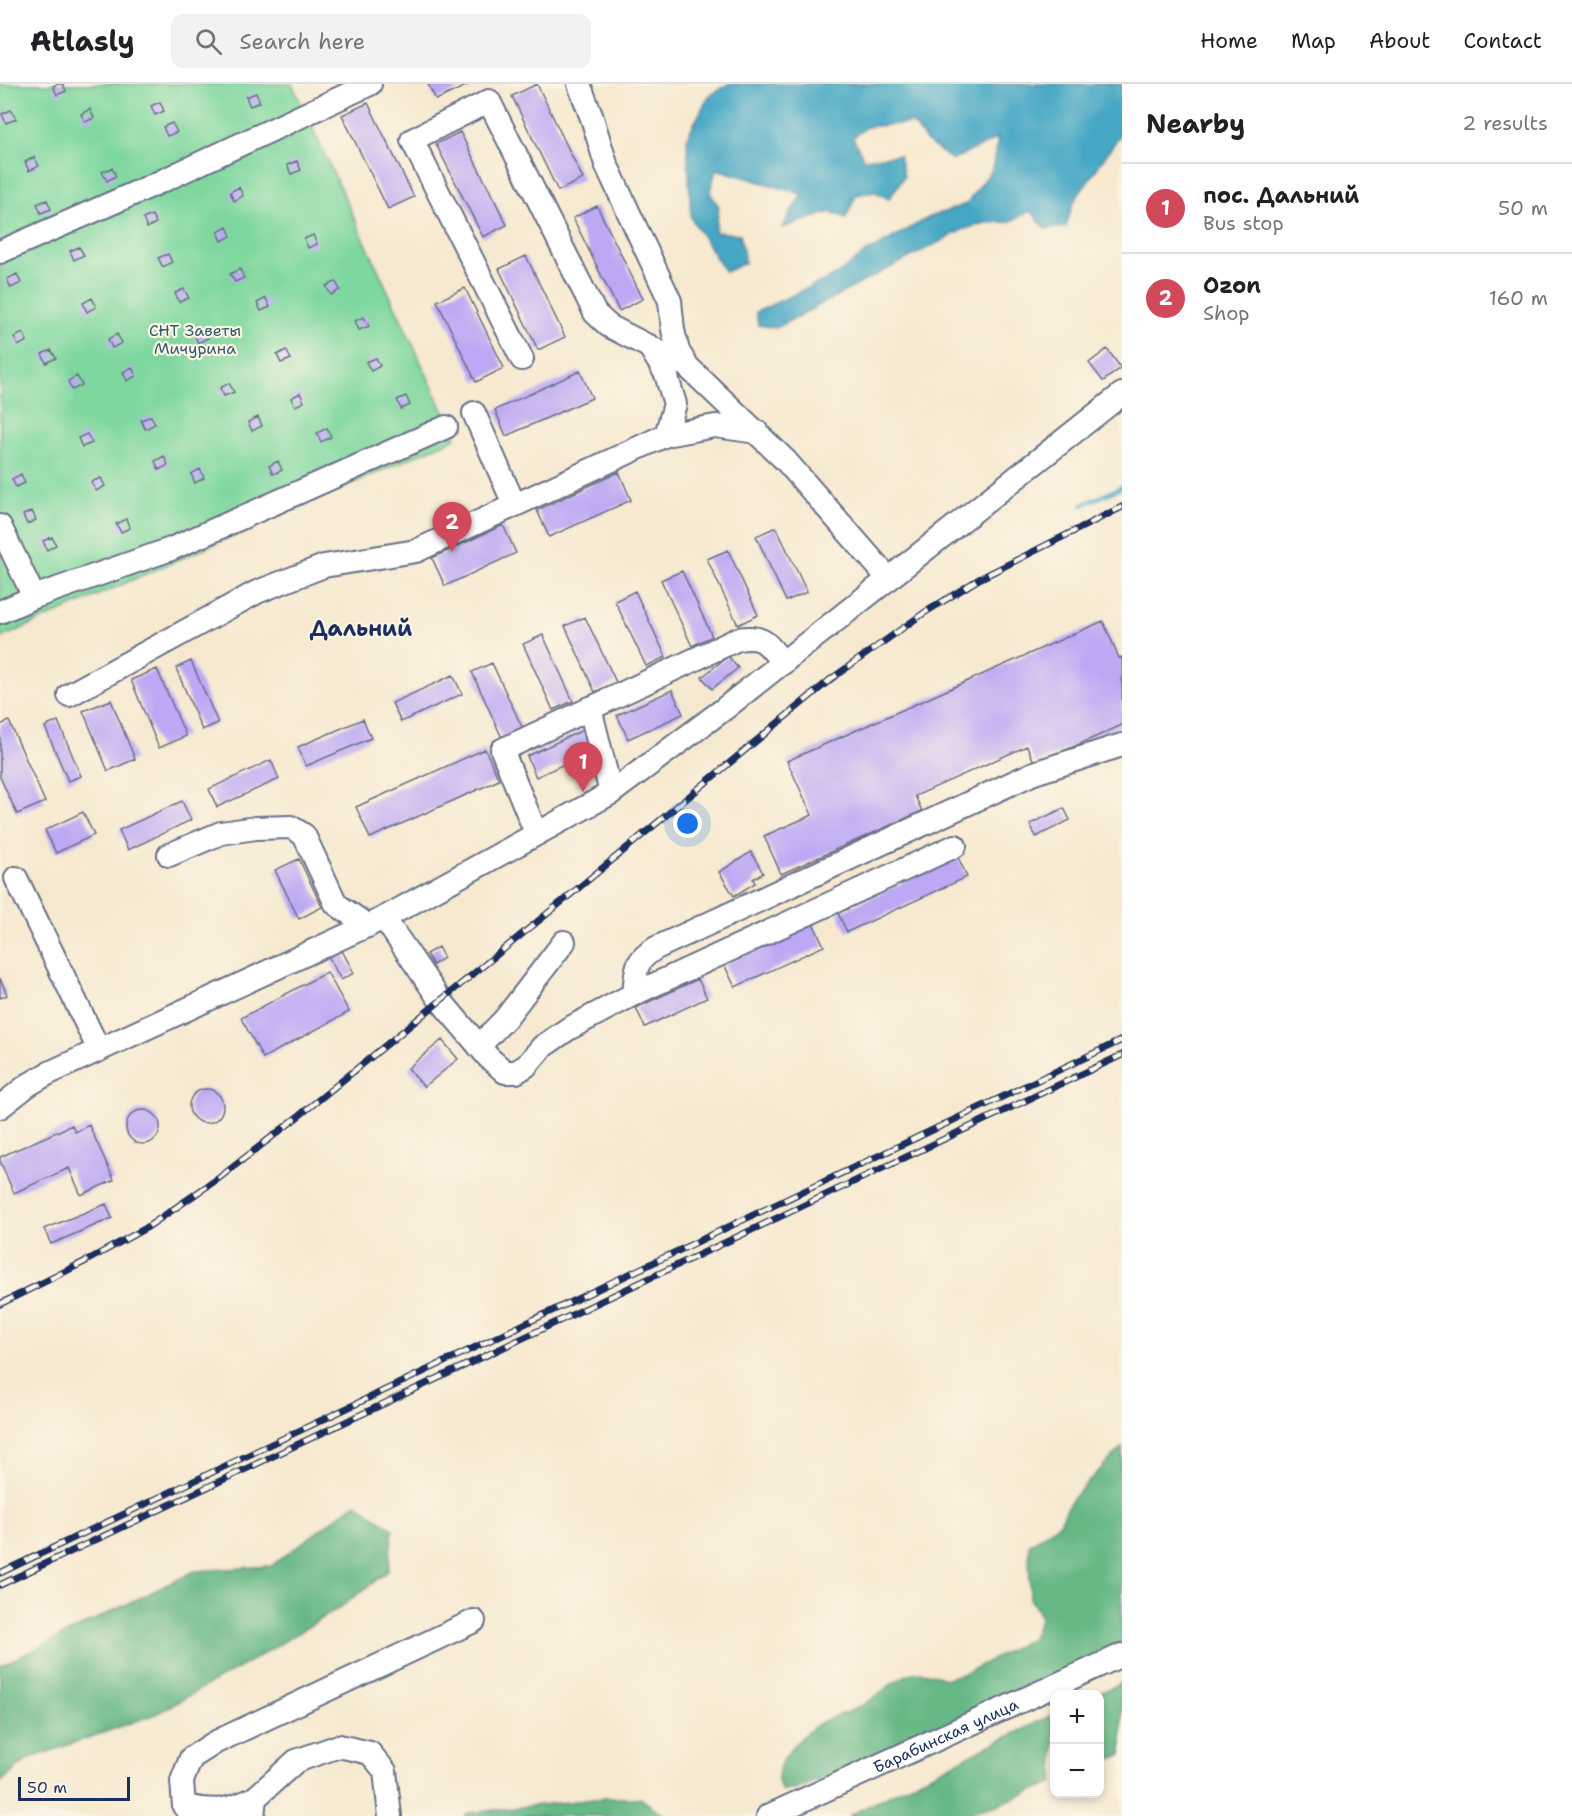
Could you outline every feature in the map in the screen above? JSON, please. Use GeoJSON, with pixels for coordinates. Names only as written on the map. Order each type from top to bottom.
{"type":"FeatureCollection","features":[{"type":"Feature","properties":{"kind":"street"},"geometry":{"type":"LineString","coordinates":[[0,252],[160,182],[370,84]]}},
{"type":"Feature","properties":{"kind":"street"},"geometry":{"type":"LineString","coordinates":[[579,84],[606,164],[670,301],[675,341],[687,366]]}},
{"type":"Feature","properties":{"kind":"street"},"geometry":{"type":"LineString","coordinates":[[522,359],[412,140],[489,101],[596,313],[609,326],[687,366],[786,461],[889,579]]}},
{"type":"Feature","properties":{"kind":"street"},"geometry":{"type":"LineString","coordinates":[[649,346],[666,374],[675,404],[666,435]]}},
{"type":"Feature","properties":{"kind":"street"},"geometry":{"type":"LineString","coordinates":[[0,1107],[28,1085],[47,1074],[376,922],[611,793],[783,663],[1122,394]]}},
{"type":"Feature","properties":{"kind":"street"},"geometry":{"type":"LineString","coordinates":[[474,413],[514,504]]}},
{"type":"Feature","properties":{"kind":"street"},"geometry":{"type":"LineString","coordinates":[[69,695],[257,592],[324,566],[416,551],[666,435],[715,426],[757,432]]}},
{"type":"Feature","properties":{"kind":"street"},"geometry":{"type":"LineString","coordinates":[[0,612],[33,597],[171,549],[446,427]]}},
{"type":"Feature","properties":{"kind":"street"},"geometry":{"type":"LineString","coordinates":[[0,526],[33,597]]}},
{"type":"Feature","properties":{"kind":"street"},"geometry":{"type":"LineString","coordinates":[[536,833],[502,750],[738,639],[754,636],[764,641],[783,663]]}},
{"type":"Feature","properties":{"kind":"street"},"geometry":{"type":"LineString","coordinates":[[590,708],[611,793]]}},
{"type":"Feature","properties":{"kind":"street"},"geometry":{"type":"LineString","coordinates":[[634,994],[638,964],[643,956],[656,948],[1034,773],[1122,745]]}},
{"type":"Feature","properties":{"kind":"street"},"geometry":{"type":"LineString","coordinates":[[169,855],[221,833],[256,828],[291,828],[304,835],[336,904],[376,922],[479,1046],[505,1072],[516,1072],[526,1066],[542,1047],[568,1029],[634,994],[955,846]]}},
{"type":"Feature","properties":{"kind":"street"},"geometry":{"type":"LineString","coordinates":[[16,878],[99,1050]]}},
{"type":"Feature","properties":{"kind":"street"},"geometry":{"type":"LineString","coordinates":[[479,1046],[505,1019],[564,942]]}},
{"type":"Feature","properties":{"kind":"street"},"geometry":{"type":"LineString","coordinates":[[390,1816],[385,1771],[370,1753],[339,1746],[296,1761],[254,1807],[191,1811],[182,1781],[191,1758],[216,1742],[474,1621]]}},
{"type":"Feature","properties":{"kind":"street","name":"Барабинская улица"},"geometry":{"type":"LineString","coordinates":[[768,1816],[1122,1655]]}},
{"type":"Feature","properties":{"kind":"green space","name":"СНТ Заветы Мичурина"},"geometry":{"type":"Polygon","coordinates":[[[0,84],[292,84],[456,438],[0,638],[0,84]]]}},
{"type":"Feature","properties":{"kind":"green space"},"geometry":{"type":"Polygon","coordinates":[[[1122,1447],[1122,1642],[989,1708],[795,1790],[781,1790],[778,1778],[783,1760],[795,1744],[817,1725],[863,1705],[900,1678],[920,1672],[944,1679],[966,1673],[1032,1638],[1041,1617],[1030,1598],[1029,1545],[1060,1523],[1071,1500],[1122,1447]]]}},
{"type":"Feature","properties":{"kind":"green space"},"geometry":{"type":"Polygon","coordinates":[[[356,1503],[393,1529],[388,1571],[341,1607],[156,1714],[28,1759],[0,1783],[0,1666],[195,1571],[271,1566],[356,1503]]]}},
{"type":"Feature","properties":{"kind":"green space"},"geometry":{"type":"Polygon","coordinates":[[[1122,1683],[1122,1754],[1104,1762],[1104,1744],[1104,1691],[1122,1683]]]}},
{"type":"Feature","properties":{"kind":"green space"},"geometry":{"type":"Polygon","coordinates":[[[1050,1716],[1050,1784],[997,1805],[959,1816],[849,1816],[1050,1716]]]}},
{"type":"Feature","properties":{"kind":"green space"},"geometry":{"type":"Polygon","coordinates":[[[604,1798],[640,1798],[665,1816],[465,1816],[469,1813],[604,1798]]]}},
{"type":"Feature","properties":{"kind":"water"},"geometry":{"type":"Polygon","coordinates":[[[728,84],[1122,84],[1122,132],[1073,203],[1066,227],[1045,229],[1031,211],[1009,222],[984,223],[962,230],[776,328],[758,325],[756,312],[836,275],[864,254],[928,218],[966,204],[992,170],[998,138],[952,160],[926,141],[913,123],[866,127],[853,138],[864,159],[899,155],[904,176],[889,199],[874,191],[856,195],[846,218],[831,212],[782,228],[802,194],[716,169],[710,193],[719,207],[715,232],[740,234],[745,263],[725,272],[691,218],[687,137],[709,96],[728,84]]]}},
{"type":"Feature","properties":{"kind":"building"},"geometry":{"type":"Polygon","coordinates":[[[63,84],[66,91],[57,95],[53,86],[63,84]]]}},
{"type":"Feature","properties":{"kind":"building"},"geometry":{"type":"Polygon","coordinates":[[[428,84],[470,84],[436,100],[428,84]]]}},
{"type":"Feature","properties":{"kind":"building"},"geometry":{"type":"Polygon","coordinates":[[[537,84],[583,179],[558,191],[512,96],[537,84]]]}},
{"type":"Feature","properties":{"kind":"building"},"geometry":{"type":"Polygon","coordinates":[[[256,93],[260,102],[250,106],[246,97],[256,93]]]}},
{"type":"Feature","properties":{"kind":"building"},"geometry":{"type":"Polygon","coordinates":[[[160,102],[164,111],[155,115],[151,106],[160,102]]]}},
{"type":"Feature","properties":{"kind":"building"},"geometry":{"type":"Polygon","coordinates":[[[368,103],[414,197],[388,209],[342,115],[368,103]]]}},
{"type":"Feature","properties":{"kind":"building"},"geometry":{"type":"Polygon","coordinates":[[[90,109],[94,118],[85,122],[81,114],[90,109]]]}},
{"type":"Feature","properties":{"kind":"building"},"geometry":{"type":"Polygon","coordinates":[[[11,110],[16,119],[6,123],[2,114],[11,110]]]}},
{"type":"Feature","properties":{"kind":"building"},"geometry":{"type":"Polygon","coordinates":[[[172,123],[177,132],[167,136],[163,127],[172,123]]]}},
{"type":"Feature","properties":{"kind":"building"},"geometry":{"type":"Polygon","coordinates":[[[460,132],[507,225],[483,237],[436,144],[460,132]]]}},
{"type":"Feature","properties":{"kind":"building"},"geometry":{"type":"Polygon","coordinates":[[[34,157],[39,166],[29,171],[25,162],[34,157]]]}},
{"type":"Feature","properties":{"kind":"building"},"geometry":{"type":"Polygon","coordinates":[[[297,161],[301,170],[291,174],[287,165],[297,161]]]}},
{"type":"Feature","properties":{"kind":"building"},"geometry":{"type":"Polygon","coordinates":[[[112,168],[116,176],[107,181],[102,172],[112,168]]]}},
{"type":"Feature","properties":{"kind":"building"},"geometry":{"type":"Polygon","coordinates":[[[239,187],[243,196],[234,201],[230,192],[239,187]]]}},
{"type":"Feature","properties":{"kind":"building"},"geometry":{"type":"Polygon","coordinates":[[[47,200],[51,209],[41,213],[37,204],[47,200]]]}},
{"type":"Feature","properties":{"kind":"building"},"geometry":{"type":"Polygon","coordinates":[[[597,206],[643,299],[619,311],[573,218],[597,206]]]}},
{"type":"Feature","properties":{"kind":"building"},"geometry":{"type":"Polygon","coordinates":[[[152,215],[156,223],[147,228],[143,219],[152,215]]]}},
{"type":"Feature","properties":{"kind":"building"},"geometry":{"type":"Polygon","coordinates":[[[227,227],[231,236],[222,241],[218,232],[227,227]]]}},
{"type":"Feature","properties":{"kind":"building"},"geometry":{"type":"Polygon","coordinates":[[[313,235],[317,244],[308,248],[304,239],[313,235]]]}},
{"type":"Feature","properties":{"kind":"building"},"geometry":{"type":"Polygon","coordinates":[[[79,247],[84,255],[74,260],[70,251],[79,247]]]}},
{"type":"Feature","properties":{"kind":"building"},"geometry":{"type":"Polygon","coordinates":[[[168,254],[172,262],[163,267],[158,258],[168,254]]]}},
{"type":"Feature","properties":{"kind":"building"},"geometry":{"type":"Polygon","coordinates":[[[526,256],[565,337],[538,350],[499,269],[526,256]]]}},
{"type":"Feature","properties":{"kind":"building"},"geometry":{"type":"Polygon","coordinates":[[[240,269],[244,278],[235,282],[230,274],[240,269]]]}},
{"type":"Feature","properties":{"kind":"building"},"geometry":{"type":"Polygon","coordinates":[[[17,274],[21,283],[11,288],[7,279],[17,274]]]}},
{"type":"Feature","properties":{"kind":"building"},"geometry":{"type":"Polygon","coordinates":[[[336,282],[340,290],[331,295],[326,286],[336,282]]]}},
{"type":"Feature","properties":{"kind":"building"},"geometry":{"type":"Polygon","coordinates":[[[465,288],[504,368],[476,382],[437,301],[465,288]]]}},
{"type":"Feature","properties":{"kind":"building"},"geometry":{"type":"Polygon","coordinates":[[[184,289],[189,298],[179,302],[175,293],[184,289]]]}},
{"type":"Feature","properties":{"kind":"building"},"geometry":{"type":"Polygon","coordinates":[[[92,298],[96,307],[87,312],[83,303],[92,298]]]}},
{"type":"Feature","properties":{"kind":"building"},"geometry":{"type":"Polygon","coordinates":[[[266,298],[270,307],[261,311],[257,303],[266,298]]]}},
{"type":"Feature","properties":{"kind":"building"},"geometry":{"type":"Polygon","coordinates":[[[364,317],[369,326],[359,330],[355,321],[364,317]]]}},
{"type":"Feature","properties":{"kind":"building"},"geometry":{"type":"Polygon","coordinates":[[[203,329],[208,338],[198,343],[194,334],[203,329]]]}},
{"type":"Feature","properties":{"kind":"building"},"geometry":{"type":"Polygon","coordinates":[[[23,333],[27,341],[18,346],[14,337],[23,333]]]}},
{"type":"Feature","properties":{"kind":"building"},"geometry":{"type":"Polygon","coordinates":[[[117,334],[122,343],[112,348],[108,339],[117,334]]]}},
{"type":"Feature","properties":{"kind":"building"},"geometry":{"type":"Polygon","coordinates":[[[1107,349],[1121,368],[1103,381],[1089,363],[1107,349]]]}},
{"type":"Feature","properties":{"kind":"building"},"geometry":{"type":"Polygon","coordinates":[[[51,350],[56,358],[46,363],[42,354],[51,350]]]}},
{"type":"Feature","properties":{"kind":"building"},"geometry":{"type":"Polygon","coordinates":[[[286,350],[291,359],[281,363],[277,355],[286,350]]]}},
{"type":"Feature","properties":{"kind":"building"},"geometry":{"type":"Polygon","coordinates":[[[376,358],[380,366],[371,371],[366,362],[376,358]]]}},
{"type":"Feature","properties":{"kind":"building"},"geometry":{"type":"Polygon","coordinates":[[[132,367],[136,376],[127,381],[123,372],[132,367]]]}},
{"type":"Feature","properties":{"kind":"building"},"geometry":{"type":"Polygon","coordinates":[[[580,371],[592,398],[506,436],[495,410],[580,371]]]}},
{"type":"Feature","properties":{"kind":"building"},"geometry":{"type":"Polygon","coordinates":[[[77,376],[82,385],[72,390],[68,381],[77,376]]]}},
{"type":"Feature","properties":{"kind":"building"},"geometry":{"type":"Polygon","coordinates":[[[229,383],[234,392],[224,396],[220,388],[229,383]]]}},
{"type":"Feature","properties":{"kind":"building"},"geometry":{"type":"Polygon","coordinates":[[[300,393],[304,402],[295,406],[291,398],[300,393]]]}},
{"type":"Feature","properties":{"kind":"building"},"geometry":{"type":"Polygon","coordinates":[[[406,396],[410,405],[401,409],[397,400],[406,396]]]}},
{"type":"Feature","properties":{"kind":"building"},"geometry":{"type":"Polygon","coordinates":[[[151,416],[155,424],[145,429],[141,420],[151,416]]]}},
{"type":"Feature","properties":{"kind":"building"},"geometry":{"type":"Polygon","coordinates":[[[258,417],[262,426],[252,431],[248,422],[258,417]]]}},
{"type":"Feature","properties":{"kind":"building"},"geometry":{"type":"Polygon","coordinates":[[[327,428],[331,437],[321,442],[317,433],[327,428]]]}},
{"type":"Feature","properties":{"kind":"building"},"geometry":{"type":"Polygon","coordinates":[[[87,434],[92,443],[82,447],[78,438],[87,434]]]}},
{"type":"Feature","properties":{"kind":"building"},"geometry":{"type":"Polygon","coordinates":[[[164,456],[168,465],[159,470],[155,461],[164,456]]]}},
{"type":"Feature","properties":{"kind":"building"},"geometry":{"type":"Polygon","coordinates":[[[278,461],[282,470],[273,474],[269,466],[278,461]]]}},
{"type":"Feature","properties":{"kind":"building"},"geometry":{"type":"Polygon","coordinates":[[[200,469],[204,478],[195,483],[191,474],[200,469]]]}},
{"type":"Feature","properties":{"kind":"building"},"geometry":{"type":"Polygon","coordinates":[[[619,472],[631,500],[549,537],[537,510],[619,472]]]}},
{"type":"Feature","properties":{"kind":"building"},"geometry":{"type":"Polygon","coordinates":[[[21,474],[25,483],[16,487],[12,479],[21,474]]]}},
{"type":"Feature","properties":{"kind":"building"},"geometry":{"type":"Polygon","coordinates":[[[101,478],[105,486],[96,491],[91,482],[101,478]]]}},
{"type":"Feature","properties":{"kind":"building"},"geometry":{"type":"Polygon","coordinates":[[[32,511],[36,520],[27,524],[23,515],[32,511]]]}},
{"type":"Feature","properties":{"kind":"building"},"geometry":{"type":"Polygon","coordinates":[[[126,519],[130,528],[121,532],[116,524],[126,519]]]}},
{"type":"Feature","properties":{"kind":"building"},"geometry":{"type":"Polygon","coordinates":[[[503,525],[516,553],[445,586],[432,558],[503,525]]]}},
{"type":"Feature","properties":{"kind":"building"},"geometry":{"type":"Polygon","coordinates":[[[776,527],[807,592],[786,601],[756,536],[776,527]]]}},
{"type":"Feature","properties":{"kind":"building"},"geometry":{"type":"Polygon","coordinates":[[[52,537],[56,545],[47,550],[43,541],[52,537]]]}},
{"type":"Feature","properties":{"kind":"building"},"geometry":{"type":"Polygon","coordinates":[[[728,550],[758,615],[738,625],[707,559],[728,550]]]}},
{"type":"Feature","properties":{"kind":"building"},"geometry":{"type":"Polygon","coordinates":[[[682,571],[712,636],[692,646],[661,580],[682,571]]]}},
{"type":"Feature","properties":{"kind":"building"},"geometry":{"type":"Polygon","coordinates":[[[635,591],[666,657],[646,666],[615,601],[635,591]]]}},
{"type":"Feature","properties":{"kind":"building"},"geometry":{"type":"Polygon","coordinates":[[[585,617],[616,682],[595,692],[565,626],[585,617]]]}},
{"type":"Feature","properties":{"kind":"building"},"geometry":{"type":"Polygon","coordinates":[[[1103,621],[1119,658],[1122,657],[1122,725],[1035,764],[1027,746],[915,796],[922,811],[781,874],[764,836],[812,815],[787,761],[1103,621]]]}},
{"type":"Feature","properties":{"kind":"building"},"geometry":{"type":"Polygon","coordinates":[[[543,635],[573,701],[553,710],[523,644],[543,635]]]}},
{"type":"Feature","properties":{"kind":"building"},"geometry":{"type":"Polygon","coordinates":[[[728,656],[738,668],[712,689],[702,677],[728,656]]]}},
{"type":"Feature","properties":{"kind":"building"},"geometry":{"type":"Polygon","coordinates":[[[191,661],[218,723],[202,730],[176,668],[191,661]]]}},
{"type":"Feature","properties":{"kind":"building"},"geometry":{"type":"Polygon","coordinates":[[[492,663],[523,729],[502,738],[472,672],[492,663]]]}},
{"type":"Feature","properties":{"kind":"building"},"geometry":{"type":"Polygon","coordinates":[[[157,669],[186,736],[159,748],[131,680],[157,669]]]}},
{"type":"Feature","properties":{"kind":"building"},"geometry":{"type":"Polygon","coordinates":[[[453,675],[462,694],[401,722],[392,703],[453,675]]]}},
{"type":"Feature","properties":{"kind":"building"},"geometry":{"type":"Polygon","coordinates":[[[672,690],[683,714],[628,739],[617,715],[672,690]]]}},
{"type":"Feature","properties":{"kind":"building"},"geometry":{"type":"Polygon","coordinates":[[[111,700],[135,759],[108,771],[83,711],[111,700]]]}},
{"type":"Feature","properties":{"kind":"building"},"geometry":{"type":"Polygon","coordinates":[[[363,719],[371,738],[306,766],[298,747],[363,719]]]}},
{"type":"Feature","properties":{"kind":"building"},"geometry":{"type":"Polygon","coordinates":[[[9,721],[45,802],[17,814],[0,777],[0,725],[9,721]]]}},
{"type":"Feature","properties":{"kind":"building"},"geometry":{"type":"Polygon","coordinates":[[[58,721],[81,776],[68,781],[45,727],[58,721]]]}},
{"type":"Feature","properties":{"kind":"building"},"geometry":{"type":"Polygon","coordinates":[[[587,728],[597,749],[536,777],[527,756],[587,728]]]}},
{"type":"Feature","properties":{"kind":"building"},"geometry":{"type":"Polygon","coordinates":[[[485,749],[499,780],[370,838],[356,807],[485,749]]]}},
{"type":"Feature","properties":{"kind":"building"},"geometry":{"type":"Polygon","coordinates":[[[271,760],[279,779],[217,807],[209,789],[271,760]]]}},
{"type":"Feature","properties":{"kind":"building"},"geometry":{"type":"Polygon","coordinates":[[[182,801],[191,820],[128,850],[119,830],[182,801]]]}},
{"type":"Feature","properties":{"kind":"building"},"geometry":{"type":"Polygon","coordinates":[[[1064,808],[1070,820],[1036,837],[1030,824],[1064,808]]]}},
{"type":"Feature","properties":{"kind":"building"},"geometry":{"type":"Polygon","coordinates":[[[83,812],[94,835],[56,853],[45,830],[83,812]]]}},
{"type":"Feature","properties":{"kind":"building"},"geometry":{"type":"Polygon","coordinates":[[[751,852],[763,873],[753,879],[755,883],[734,896],[719,872],[751,852]]]}},
{"type":"Feature","properties":{"kind":"building"},"geometry":{"type":"Polygon","coordinates":[[[958,857],[967,877],[847,932],[838,913],[958,857]]]}},
{"type":"Feature","properties":{"kind":"building"},"geometry":{"type":"Polygon","coordinates":[[[299,859],[322,907],[299,919],[275,870],[299,859]]]}},
{"type":"Feature","properties":{"kind":"building"},"geometry":{"type":"Polygon","coordinates":[[[813,923],[824,946],[735,987],[724,964],[813,923]]]}},
{"type":"Feature","properties":{"kind":"building"},"geometry":{"type":"Polygon","coordinates":[[[340,947],[354,973],[341,980],[327,954],[340,947]]]}},
{"type":"Feature","properties":{"kind":"building"},"geometry":{"type":"Polygon","coordinates":[[[438,947],[444,958],[433,965],[426,954],[438,947]]]}},
{"type":"Feature","properties":{"kind":"building"},"geometry":{"type":"Polygon","coordinates":[[[327,972],[349,1012],[263,1058],[241,1018],[327,972]]]}},
{"type":"Feature","properties":{"kind":"building"},"geometry":{"type":"Polygon","coordinates":[[[0,978],[7,995],[0,998],[0,978]]]}},
{"type":"Feature","properties":{"kind":"building"},"geometry":{"type":"Polygon","coordinates":[[[698,979],[707,998],[645,1027],[636,1008],[698,979]]]}},
{"type":"Feature","properties":{"kind":"building"},"geometry":{"type":"Polygon","coordinates":[[[442,1040],[458,1059],[424,1087],[408,1068],[442,1040]]]}},
{"type":"Feature","properties":{"kind":"building"},"geometry":{"type":"Polygon","coordinates":[[[206,1089],[218,1094],[223,1106],[218,1118],[206,1123],[194,1118],[189,1106],[194,1094],[206,1089]]]}},
{"type":"Feature","properties":{"kind":"building"},"geometry":{"type":"Polygon","coordinates":[[[143,1110],[155,1115],[160,1127],[155,1139],[143,1144],[131,1139],[126,1127],[131,1115],[143,1110]]]}},
{"type":"Feature","properties":{"kind":"building"},"geometry":{"type":"Polygon","coordinates":[[[72,1125],[75,1132],[89,1125],[114,1180],[81,1195],[69,1168],[14,1193],[0,1157],[72,1125]]]}},
{"type":"Feature","properties":{"kind":"building"},"geometry":{"type":"Polygon","coordinates":[[[106,1204],[112,1218],[51,1244],[44,1229],[106,1204]]]}},
{"type":"Feature","properties":{"kind":"waterway"},"geometry":{"type":"LineString","coordinates":[[1082,505],[1122,487]]}},
{"type":"Feature","properties":{"kind":"railway"},"geometry":{"type":"LineString","coordinates":[[0,1304],[146,1228],[219,1178],[553,909],[831,679],[924,613],[979,579],[1122,507]]}},
{"type":"Feature","properties":{"kind":"railway"},"geometry":{"type":"LineString","coordinates":[[0,1573],[1122,1040]]}},
{"type":"Feature","properties":{"kind":"railway"},"geometry":{"type":"LineString","coordinates":[[0,1585],[1122,1055]]}},
{"type":"Feature","properties":{"kind":"place","name":"Ozon"},"geometry":{"type":"Point","coordinates":[452,552]}},
{"type":"Feature","properties":{"kind":"place","name":"пос. Дальний"},"geometry":{"type":"Point","coordinates":[583,792]}},
{"type":"Feature","properties":{"kind":"district","name":"Дальний"},"geometry":{"type":"Point","coordinates":[361,628]}}]}
